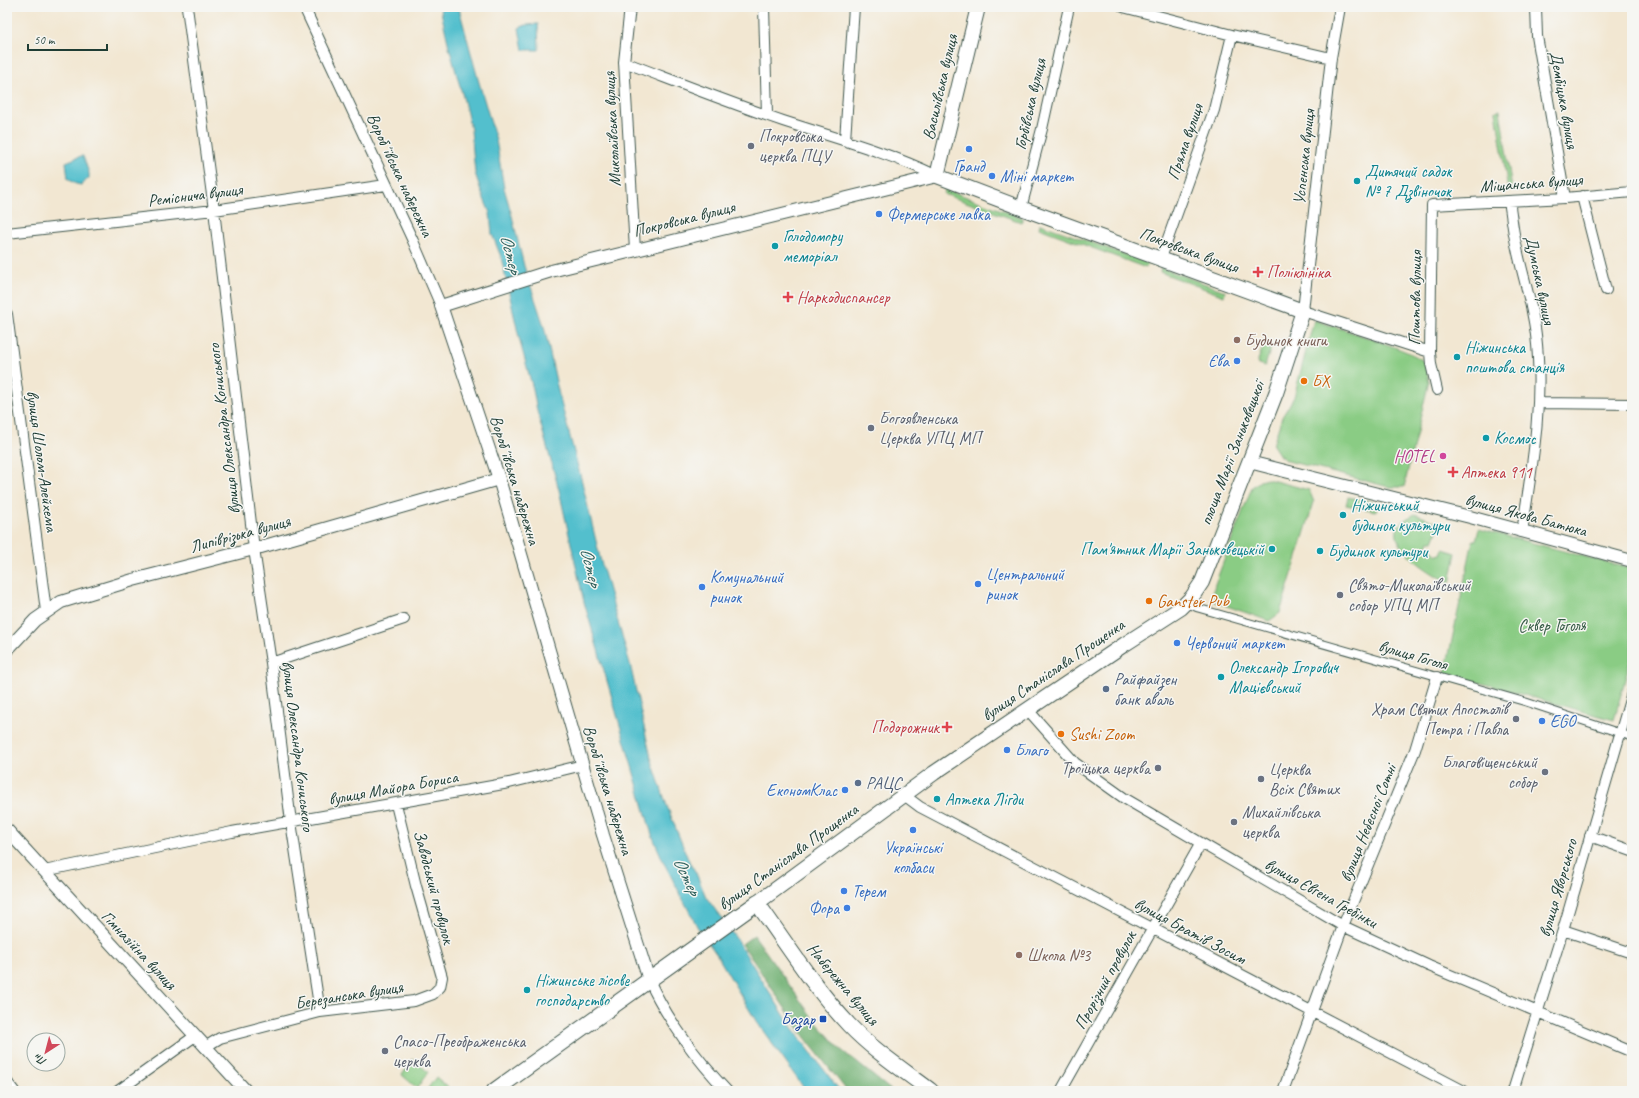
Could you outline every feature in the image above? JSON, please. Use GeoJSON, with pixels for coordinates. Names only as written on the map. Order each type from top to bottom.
{"type":"FeatureCollection","features":[{"type":"Feature","properties":{"kind":"main road","name":"Василівська вулиця"},"geometry":{"type":"LineString","coordinates":[[937,176],[978,7]]}},
{"type":"Feature","properties":{"kind":"main road","name":"Покровська вулиця"},"geometry":{"type":"LineString","coordinates":[[937,176],[1303,311]]}},
{"type":"Feature","properties":{"kind":"main road","name":"площа Марії Заньковецької"},"geometry":{"type":"LineString","coordinates":[[1186,603],[1202,582],[1276,393],[1303,311]]}},
{"type":"Feature","properties":{"kind":"main road","name":"вулиця Станіслава Прощенка"},"geometry":{"type":"LineString","coordinates":[[494,1091],[736,919],[934,773],[1186,603]]}},
{"type":"Feature","properties":{"kind":"main road","name":"Набережна вулиця"},"geometry":{"type":"LineString","coordinates":[[757,903],[815,984],[849,1026],[890,1061],[931,1091]]}},
{"type":"Feature","properties":{"kind":"street","name":"вулиця Олександра Кониського"},"geometry":{"type":"LineString","coordinates":[[187,7],[214,210],[254,549],[271,663],[291,822],[320,1012]]}},
{"type":"Feature","properties":{"kind":"street","name":"Воробʼївська набережна"},"geometry":{"type":"LineString","coordinates":[[304,7],[413,241],[441,306],[499,479],[583,765],[649,980]]}},
{"type":"Feature","properties":{"kind":"street","name":"Миколаївська вулиця"},"geometry":{"type":"LineString","coordinates":[[630,7],[624,62],[635,250]]}},
{"type":"Feature","properties":{"kind":"street"},"geometry":{"type":"LineString","coordinates":[[764,7],[767,115]]}},
{"type":"Feature","properties":{"kind":"street"},"geometry":{"type":"LineString","coordinates":[[845,140],[854,7]]}},
{"type":"Feature","properties":{"kind":"street","name":"Горбівська вулиця"},"geometry":{"type":"LineString","coordinates":[[1021,208],[1042,129],[1069,7]]}},
{"type":"Feature","properties":{"kind":"street"},"geometry":{"type":"LineString","coordinates":[[1123,7],[1232,35],[1331,58]]}},
{"type":"Feature","properties":{"kind":"street","name":"Успенська вулиця"},"geometry":{"type":"LineString","coordinates":[[1303,311],[1331,58],[1340,7]]}},
{"type":"Feature","properties":{"kind":"street","name":"Дембіцька вулиця"},"geometry":{"type":"LineString","coordinates":[[1536,7],[1537,36],[1565,198]]}},
{"type":"Feature","properties":{"kind":"street","name":"Пряма вулиця"},"geometry":{"type":"LineString","coordinates":[[1161,258],[1214,110],[1232,35]]}},
{"type":"Feature","properties":{"kind":"street","name":"Покровська вулиця"},"geometry":{"type":"LineString","coordinates":[[624,62],[767,115],[907,162],[937,176]]}},
{"type":"Feature","properties":{"kind":"street","name":"Покровська вулиця"},"geometry":{"type":"LineString","coordinates":[[441,306],[551,271],[937,176]]}},
{"type":"Feature","properties":{"kind":"street","name":"Реміснича вулиця"},"geometry":{"type":"LineString","coordinates":[[7,233],[214,210],[386,185]]}},
{"type":"Feature","properties":{"kind":"street","name":"Міщанська вулиця"},"geometry":{"type":"LineString","coordinates":[[1432,205],[1565,198],[1632,192]]}},
{"type":"Feature","properties":{"kind":"street"},"geometry":{"type":"LineString","coordinates":[[1582,196],[1606,290]]}},
{"type":"Feature","properties":{"kind":"street","name":"Думська вулиця"},"geometry":{"type":"LineString","coordinates":[[1509,201],[1514,234],[1530,297],[1536,334],[1539,403],[1522,532]]}},
{"type":"Feature","properties":{"kind":"street","name":"Поштова вулиця"},"geometry":{"type":"LineString","coordinates":[[1432,205],[1430,364],[1437,390]]}},
{"type":"Feature","properties":{"kind":"street","name":"Покровська вулиця"},"geometry":{"type":"LineString","coordinates":[[1303,311],[1430,352]]}},
{"type":"Feature","properties":{"kind":"street","name":"вулиця Шолом-Алейхема"},"geometry":{"type":"LineString","coordinates":[[7,314],[46,611]]}},
{"type":"Feature","properties":{"kind":"street"},"geometry":{"type":"LineString","coordinates":[[1539,403],[1632,404]]}},
{"type":"Feature","properties":{"kind":"street","name":"вулиця Якова Батюка"},"geometry":{"type":"LineString","coordinates":[[1249,462],[1470,517],[1632,561]]}},
{"type":"Feature","properties":{"kind":"street","name":"Липіврізька вулиця"},"geometry":{"type":"LineString","coordinates":[[7,650],[35,620],[61,602],[133,580],[254,549],[499,479]]}},
{"type":"Feature","properties":{"kind":"street","name":"вулиця Гоголя"},"geometry":{"type":"LineString","coordinates":[[1186,603],[1198,608],[1526,702],[1632,737]]}},
{"type":"Feature","properties":{"kind":"street"},"geometry":{"type":"LineString","coordinates":[[271,663],[404,618]]}},
{"type":"Feature","properties":{"kind":"street","name":"вулиця Небесної Сотні"},"geometry":{"type":"LineString","coordinates":[[1283,1091],[1343,926],[1414,750],[1437,677]]}},
{"type":"Feature","properties":{"kind":"street","name":"вулиця Яворського"},"geometry":{"type":"LineString","coordinates":[[1513,1091],[1563,930],[1632,693]]}},
{"type":"Feature","properties":{"kind":"street","name":"вулиця Євгена Гребінки"},"geometry":{"type":"LineString","coordinates":[[1028,710],[1075,763],[1124,798],[1343,926],[1429,966],[1632,1052]]}},
{"type":"Feature","properties":{"kind":"street","name":"вулиця Майора Бориса"},"geometry":{"type":"LineString","coordinates":[[44,871],[232,832],[509,783],[583,765]]}},
{"type":"Feature","properties":{"kind":"street","name":"вулиця Братів Зосим"},"geometry":{"type":"LineString","coordinates":[[904,795],[920,807],[1464,1091]]}},
{"type":"Feature","properties":{"kind":"street","name":"Заводський провулок"},"geometry":{"type":"LineString","coordinates":[[396,804],[416,886],[442,977]]}},
{"type":"Feature","properties":{"kind":"street","name":"Гімназійна вулиця"},"geometry":{"type":"LineString","coordinates":[[7,830],[246,1091]]}},
{"type":"Feature","properties":{"kind":"street"},"geometry":{"type":"LineString","coordinates":[[1590,836],[1632,850]]}},
{"type":"Feature","properties":{"kind":"street","name":"Прорізний провулок"},"geometry":{"type":"LineString","coordinates":[[1061,1091],[1201,843]]}},
{"type":"Feature","properties":{"kind":"street"},"geometry":{"type":"LineString","coordinates":[[1563,930],[1632,953]]}},
{"type":"Feature","properties":{"kind":"street","name":"Березанська вулиця"},"geometry":{"type":"LineString","coordinates":[[205,1047],[220,1038],[320,1012],[414,1001],[433,994],[440,987],[442,977]]}},
{"type":"Feature","properties":{"kind":"street"},"geometry":{"type":"LineString","coordinates":[[649,980],[657,998],[674,1023],[704,1064],[727,1091]]}},
{"type":"Feature","properties":{"kind":"street"},"geometry":{"type":"LineString","coordinates":[[118,1091],[195,1036]]}},
{"type":"Feature","properties":{"kind":"street"},"geometry":{"type":"LineString","coordinates":[[7,1082],[14,1091]]}},
{"type":"Feature","properties":{"kind":"green space"},"geometry":{"type":"Polygon","coordinates":[[[1500,110],[1512,189],[1508,190],[1496,111],[1500,110]]]}},
{"type":"Feature","properties":{"kind":"green space"},"geometry":{"type":"Polygon","coordinates":[[[945,189],[1023,218],[1021,222],[944,194],[945,189]]]}},
{"type":"Feature","properties":{"kind":"green space"},"geometry":{"type":"Polygon","coordinates":[[[1040,224],[1148,263],[1146,268],[1039,228],[1040,224]]]}},
{"type":"Feature","properties":{"kind":"green space"},"geometry":{"type":"Polygon","coordinates":[[[1161,268],[1225,291],[1224,296],[1160,272],[1161,268]]]}},
{"type":"Feature","properties":{"kind":"green space"},"geometry":{"type":"Polygon","coordinates":[[[1314,320],[1405,351],[1423,361],[1429,381],[1404,487],[1389,487],[1288,461],[1280,456],[1273,445],[1282,417],[1294,397],[1314,320]]]}},
{"type":"Feature","properties":{"kind":"green space"},"geometry":{"type":"Polygon","coordinates":[[[1264,344],[1271,347],[1265,366],[1257,363],[1264,344]]]}},
{"type":"Feature","properties":{"kind":"green space"},"geometry":{"type":"Polygon","coordinates":[[[1267,479],[1309,490],[1314,502],[1280,613],[1269,621],[1213,601],[1215,584],[1252,487],[1260,481],[1267,479]]]}},
{"type":"Feature","properties":{"kind":"green space"},"geometry":{"type":"Polygon","coordinates":[[[1348,497],[1378,503],[1376,511],[1346,505],[1348,497]]]}},
{"type":"Feature","properties":{"kind":"green space"},"geometry":{"type":"Polygon","coordinates":[[[1415,514],[1444,525],[1437,531],[1433,541],[1429,541],[1427,546],[1437,555],[1441,554],[1443,549],[1456,553],[1450,583],[1424,568],[1406,552],[1400,544],[1397,535],[1399,525],[1415,514]]]}},
{"type":"Feature","properties":{"kind":"green space","name":"Сквер Гоголя"},"geometry":{"type":"Polygon","coordinates":[[[1479,529],[1632,569],[1632,654],[1614,720],[1445,673],[1473,540],[1476,540],[1479,529]]]}},
{"type":"Feature","properties":{"kind":"green space"},"geometry":{"type":"Polygon","coordinates":[[[754,935],[812,1017],[839,1048],[892,1091],[847,1091],[803,1035],[742,944],[754,935]]]}},
{"type":"Feature","properties":{"kind":"green space"},"geometry":{"type":"Polygon","coordinates":[[[413,1059],[428,1072],[417,1088],[402,1075],[413,1059]]]}},
{"type":"Feature","properties":{"kind":"green space"},"geometry":{"type":"Polygon","coordinates":[[[436,1077],[452,1091],[426,1091],[436,1077]]]}},
{"type":"Feature","properties":{"kind":"water","name":"Остер"},"geometry":{"type":"Polygon","coordinates":[[[440,7],[459,7],[496,140],[504,188],[524,266],[544,326],[559,395],[601,562],[630,664],[651,758],[667,806],[688,859],[696,873],[706,897],[735,937],[791,1026],[840,1091],[806,1091],[756,1021],[717,955],[698,928],[664,863],[652,835],[584,602],[559,490],[537,411],[501,257],[492,234],[490,213],[475,173],[471,130],[440,7]]]}},
{"type":"Feature","properties":{"kind":"water"},"geometry":{"type":"Polygon","coordinates":[[[538,24],[539,50],[523,50],[519,28],[526,25],[538,24]]]}},
{"type":"Feature","properties":{"kind":"water"},"geometry":{"type":"Polygon","coordinates":[[[83,156],[89,173],[89,178],[81,185],[68,179],[66,162],[83,156]]]}},
{"type":"Feature","properties":{"kind":"place","name":"Покровська церква ПЦУ"},"geometry":{"type":"Point","coordinates":[751,146]}},
{"type":"Feature","properties":{"kind":"place","name":"Гранд"},"geometry":{"type":"Point","coordinates":[969,149]}},
{"type":"Feature","properties":{"kind":"place","name":"Міні маркет"},"geometry":{"type":"Point","coordinates":[992,176]}},
{"type":"Feature","properties":{"kind":"place","name":"Дитячий садок № 7 Дзвіночок"},"geometry":{"type":"Point","coordinates":[1357,181]}},
{"type":"Feature","properties":{"kind":"place","name":"Фермерське лавка"},"geometry":{"type":"Point","coordinates":[879,214]}},
{"type":"Feature","properties":{"kind":"place","name":"Голодомору меморіал"},"geometry":{"type":"Point","coordinates":[775,246]}},
{"type":"Feature","properties":{"kind":"place","name":"Поліклініка"},"geometry":{"type":"Point","coordinates":[1258,272]}},
{"type":"Feature","properties":{"kind":"place","name":"Наркодиспансер"},"geometry":{"type":"Point","coordinates":[788,297]}},
{"type":"Feature","properties":{"kind":"place","name":"Будинок книги"},"geometry":{"type":"Point","coordinates":[1237,340]}},
{"type":"Feature","properties":{"kind":"place","name":"Ніжинська поштова станція"},"geometry":{"type":"Point","coordinates":[1457,357]}},
{"type":"Feature","properties":{"kind":"place","name":"Єва"},"geometry":{"type":"Point","coordinates":[1237,361]}},
{"type":"Feature","properties":{"kind":"place","name":"БХ"},"geometry":{"type":"Point","coordinates":[1304,381]}},
{"type":"Feature","properties":{"kind":"place","name":"Богоявленська Церква УПЦ МП"},"geometry":{"type":"Point","coordinates":[871,428]}},
{"type":"Feature","properties":{"kind":"place","name":"Космос"},"geometry":{"type":"Point","coordinates":[1486,438]}},
{"type":"Feature","properties":{"kind":"place","name":"HOTEL"},"geometry":{"type":"Point","coordinates":[1443,456]}},
{"type":"Feature","properties":{"kind":"place","name":"Аптека 911"},"geometry":{"type":"Point","coordinates":[1453,472]}},
{"type":"Feature","properties":{"kind":"place","name":"Ніжинський будинок культури"},"geometry":{"type":"Point","coordinates":[1343,515]}},
{"type":"Feature","properties":{"kind":"place","name":"Пам'ятник Марії Заньковецькій"},"geometry":{"type":"Point","coordinates":[1272,549]}},
{"type":"Feature","properties":{"kind":"place","name":"Будинок культури"},"geometry":{"type":"Point","coordinates":[1320,551]}},
{"type":"Feature","properties":{"kind":"place","name":"Центральний ринок"},"geometry":{"type":"Point","coordinates":[978,584]}},
{"type":"Feature","properties":{"kind":"place","name":"Комунальний ринок"},"geometry":{"type":"Point","coordinates":[702,587]}},
{"type":"Feature","properties":{"kind":"place","name":"Свято-Миколаївський собор УПЦ МП"},"geometry":{"type":"Point","coordinates":[1340,595]}},
{"type":"Feature","properties":{"kind":"place","name":"Ganster Pub"},"geometry":{"type":"Point","coordinates":[1149,601]}},
{"type":"Feature","properties":{"kind":"place","name":"Червоний маркет"},"geometry":{"type":"Point","coordinates":[1177,643]}},
{"type":"Feature","properties":{"kind":"place","name":"Олександр Ігорович Мацієвський"},"geometry":{"type":"Point","coordinates":[1221,677]}},
{"type":"Feature","properties":{"kind":"place","name":"Райфайзен банк аваль"},"geometry":{"type":"Point","coordinates":[1106,689]}},
{"type":"Feature","properties":{"kind":"place","name":"Храм Святих Апостолів Петра і Павла"},"geometry":{"type":"Point","coordinates":[1516,719]}},
{"type":"Feature","properties":{"kind":"place","name":"EGO"},"geometry":{"type":"Point","coordinates":[1542,721]}},
{"type":"Feature","properties":{"kind":"place","name":"Подорожник"},"geometry":{"type":"Point","coordinates":[947,727]}},
{"type":"Feature","properties":{"kind":"place","name":"Sushi Zoom"},"geometry":{"type":"Point","coordinates":[1061,734]}},
{"type":"Feature","properties":{"kind":"place","name":"Благо"},"geometry":{"type":"Point","coordinates":[1007,750]}},
{"type":"Feature","properties":{"kind":"place","name":"Троїцька церква"},"geometry":{"type":"Point","coordinates":[1158,768]}},
{"type":"Feature","properties":{"kind":"place","name":"Благовіщенський собор"},"geometry":{"type":"Point","coordinates":[1545,772]}},
{"type":"Feature","properties":{"kind":"place","name":"Церква Всіх Святих"},"geometry":{"type":"Point","coordinates":[1261,779]}},
{"type":"Feature","properties":{"kind":"place","name":"РАЦС"},"geometry":{"type":"Point","coordinates":[858,783]}},
{"type":"Feature","properties":{"kind":"place","name":"ЕкономКлас"},"geometry":{"type":"Point","coordinates":[845,790]}},
{"type":"Feature","properties":{"kind":"place","name":"Аптека Лігди"},"geometry":{"type":"Point","coordinates":[937,799]}},
{"type":"Feature","properties":{"kind":"place","name":"Михайлівська церква"},"geometry":{"type":"Point","coordinates":[1234,822]}},
{"type":"Feature","properties":{"kind":"place","name":"Українські колбаси"},"geometry":{"type":"Point","coordinates":[913,830]}},
{"type":"Feature","properties":{"kind":"place","name":"Терем"},"geometry":{"type":"Point","coordinates":[844,891]}},
{"type":"Feature","properties":{"kind":"place","name":"Фора"},"geometry":{"type":"Point","coordinates":[847,908]}},
{"type":"Feature","properties":{"kind":"place","name":"Школа №3"},"geometry":{"type":"Point","coordinates":[1019,955]}},
{"type":"Feature","properties":{"kind":"place","name":"Ніжинське лісове господарство"},"geometry":{"type":"Point","coordinates":[527,990]}},
{"type":"Feature","properties":{"kind":"place","name":"Базар"},"geometry":{"type":"Point","coordinates":[823,1019]}},
{"type":"Feature","properties":{"kind":"place","name":"Спасо-Преображенська церква"},"geometry":{"type":"Point","coordinates":[385,1051]}}]}
